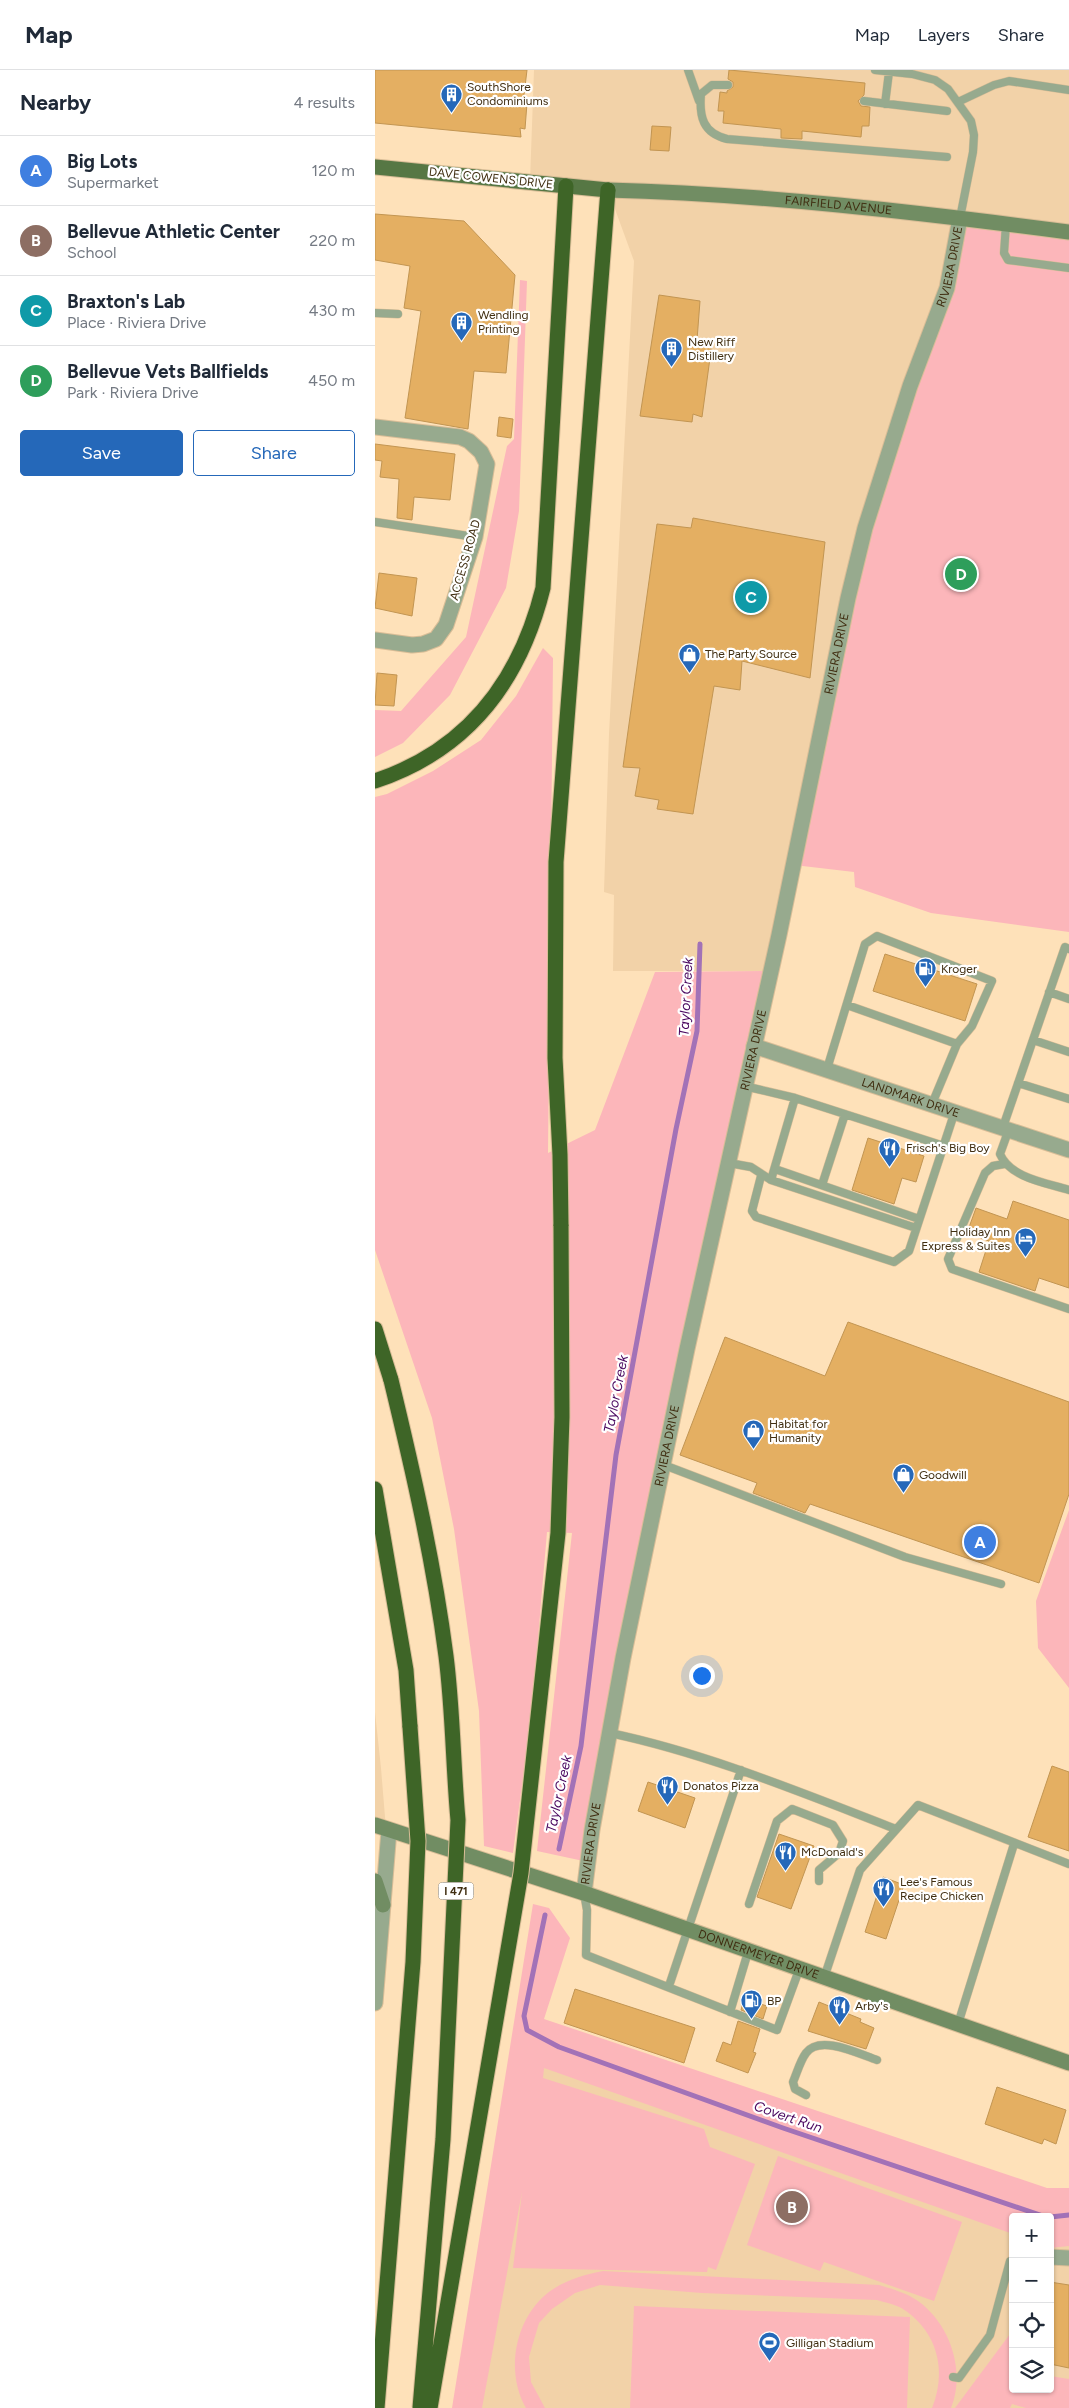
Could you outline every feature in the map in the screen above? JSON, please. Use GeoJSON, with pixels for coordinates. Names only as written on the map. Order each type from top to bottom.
{"type":"FeatureCollection","features":[{"type":"Feature","properties":{"kind":"highway"},"geometry":{"type":"LineString","coordinates":[[375,781],[392,775],[445,746],[478,718],[510,674],[535,619],[543,588],[566,186]]}},
{"type":"Feature","properties":{"kind":"highway"},"geometry":{"type":"LineString","coordinates":[[430,2408],[524,1844],[558,1533],[563,1417],[561,1155],[555,1058],[555,862],[608,190]]}},
{"type":"Feature","properties":{"kind":"highway","name":"I 471"},"geometry":{"type":"LineString","coordinates":[[375,1329],[391,1380],[432,1563],[453,1727],[458,1820],[443,2139],[421,2408]]}},
{"type":"Feature","properties":{"kind":"highway"},"geometry":{"type":"LineString","coordinates":[[375,1489],[406,1670],[418,1841],[413,1962],[377,2408]]}},
{"type":"Feature","properties":{"kind":"main road","name":"DAVE COWENS DRIVE"},"geometry":{"type":"LineString","coordinates":[[375,166],[530,180],[608,190]]}},
{"type":"Feature","properties":{"kind":"street","name":"FAIRFIELD AVENUE"},"geometry":{"type":"LineString","coordinates":[[608,190],[689,192],[960,218],[1069,232]]}},
{"type":"Feature","properties":{"kind":"street","name":"RIVIERA DRIVE"},"geometry":{"type":"LineString","coordinates":[[583,1893],[592,1830],[625,1650],[753,1046],[779,936],[809,780],[859,550],[911,386],[947,288],[960,218]]}},
{"type":"Feature","properties":{"kind":"street","name":"ACCESS ROAD"},"geometry":{"type":"LineString","coordinates":[[375,427],[460,438],[469,441],[481,452],[487,464],[475,537],[446,625],[436,639],[423,644],[412,645],[375,640]]}},
{"type":"Feature","properties":{"kind":"street","name":"LANDMARK DRIVE"},"geometry":{"type":"LineString","coordinates":[[753,1046],[1069,1150]]}},
{"type":"Feature","properties":{"kind":"street","name":"DONNERMEYER DRIVE"},"geometry":{"type":"LineString","coordinates":[[382,1827],[583,1893],[824,1979],[1069,2063]]}},
{"type":"Feature","properties":{"kind":"street"},"geometry":{"type":"LineString","coordinates":[[375,2003],[383,1905],[382,1827]]}},
{"type":"Feature","properties":{"kind":"street"},"geometry":{"type":"LineString","coordinates":[[375,1880],[383,1905]]}},
{"type":"Feature","properties":{"kind":"street"},"geometry":{"type":"LineString","coordinates":[[1054,2257],[1069,2258]]}},
{"type":"Feature","properties":{"kind":"lane"},"geometry":{"type":"LineString","coordinates":[[688,70],[706,127],[715,136],[727,139],[947,158]]}},
{"type":"Feature","properties":{"kind":"lane"},"geometry":{"type":"LineString","coordinates":[[875,70],[935,80],[949,89],[971,121],[974,135],[973,152],[960,218]]}},
{"type":"Feature","properties":{"kind":"lane"},"geometry":{"type":"LineString","coordinates":[[885,104],[889,72]]}},
{"type":"Feature","properties":{"kind":"lane"},"geometry":{"type":"LineString","coordinates":[[958,102],[993,85],[1009,81],[1069,90]]}},
{"type":"Feature","properties":{"kind":"lane"},"geometry":{"type":"LineString","coordinates":[[700,105],[701,94],[712,85],[728,85]]}},
{"type":"Feature","properties":{"kind":"lane"},"geometry":{"type":"LineString","coordinates":[[864,101],[947,111]]}},
{"type":"Feature","properties":{"kind":"lane"},"geometry":{"type":"LineString","coordinates":[[1006,224],[1004,253],[1008,260],[1069,268]]}},
{"type":"Feature","properties":{"kind":"lane"},"geometry":{"type":"LineString","coordinates":[[375,313],[398,314]]}},
{"type":"Feature","properties":{"kind":"lane"},"geometry":{"type":"LineString","coordinates":[[375,522],[475,537]]}},
{"type":"Feature","properties":{"kind":"lane"},"geometry":{"type":"LineString","coordinates":[[827,1069],[865,944],[877,936],[992,981],[972,1026],[957,1044],[932,1104]]}},
{"type":"Feature","properties":{"kind":"lane"},"geometry":{"type":"LineString","coordinates":[[1069,949],[1065,947],[1018,1082],[1000,1154],[1004,1164],[1015,1172],[1069,1190]]}},
{"type":"Feature","properties":{"kind":"lane"},"geometry":{"type":"LineString","coordinates":[[1049,992],[1069,999]]}},
{"type":"Feature","properties":{"kind":"lane"},"geometry":{"type":"LineString","coordinates":[[847,1005],[957,1044]]}},
{"type":"Feature","properties":{"kind":"lane"},"geometry":{"type":"LineString","coordinates":[[1033,1040],[1069,1052]]}},
{"type":"Feature","properties":{"kind":"lane"},"geometry":{"type":"LineString","coordinates":[[1018,1082],[1069,1099]]}},
{"type":"Feature","properties":{"kind":"lane"},"geometry":{"type":"LineString","coordinates":[[745,1086],[795,1098],[944,1146]]}},
{"type":"Feature","properties":{"kind":"lane"},"geometry":{"type":"LineString","coordinates":[[771,1180],[795,1098]]}},
{"type":"Feature","properties":{"kind":"lane"},"geometry":{"type":"LineString","coordinates":[[761,1176],[752,1211],[756,1217],[894,1262],[909,1251],[955,1112]]}},
{"type":"Feature","properties":{"kind":"lane"},"geometry":{"type":"LineString","coordinates":[[822,1185],[845,1114]]}},
{"type":"Feature","properties":{"kind":"lane"},"geometry":{"type":"LineString","coordinates":[[729,1164],[751,1168],[761,1176],[771,1180],[918,1224]]}},
{"type":"Feature","properties":{"kind":"lane"},"geometry":{"type":"LineString","coordinates":[[1004,1164],[993,1166],[985,1172],[948,1259],[951,1269],[1069,1309]]}},
{"type":"Feature","properties":{"kind":"lane"},"geometry":{"type":"LineString","coordinates":[[775,1168],[918,1224]]}},
{"type":"Feature","properties":{"kind":"lane"},"geometry":{"type":"LineString","coordinates":[[664,1465],[905,1557],[1001,1584]]}},
{"type":"Feature","properties":{"kind":"lane"},"geometry":{"type":"LineString","coordinates":[[610,1733],[672,1748],[741,1770],[896,1829]]}},
{"type":"Feature","properties":{"kind":"lane"},"geometry":{"type":"LineString","coordinates":[[669,1986],[741,1770]]}},
{"type":"Feature","properties":{"kind":"lane"},"geometry":{"type":"LineString","coordinates":[[824,1979],[860,1870],[918,1805],[1069,1864]]}},
{"type":"Feature","properties":{"kind":"lane"},"geometry":{"type":"LineString","coordinates":[[749,1904],[777,1821],[792,1809],[833,1825],[843,1841],[839,1853],[819,1870],[819,1881]]}},
{"type":"Feature","properties":{"kind":"lane"},"geometry":{"type":"LineString","coordinates":[[958,2024],[1014,1844]]}},
{"type":"Feature","properties":{"kind":"lane"},"geometry":{"type":"LineString","coordinates":[[583,1893],[587,1910],[586,1955],[777,2030],[799,1970]]}},
{"type":"Feature","properties":{"kind":"lane"},"geometry":{"type":"LineString","coordinates":[[730,2012],[748,1952]]}},
{"type":"Feature","properties":{"kind":"lane"},"geometry":{"type":"LineString","coordinates":[[806,2095],[795,2090],[793,2082],[807,2052],[815,2046],[828,2044],[877,2060]]}},
{"type":"Feature","properties":{"kind":"lane"},"geometry":{"type":"LineString","coordinates":[[953,2377],[959,2378],[989,2335],[1009,2265]]}},
{"type":"Feature","properties":{"kind":"shaded area"},"geometry":{"type":"Polygon","coordinates":[[[534,70],[1069,70],[1069,232],[960,218],[771,971],[613,971],[614,895],[604,892],[609,734],[634,261],[608,190],[530,181],[534,70]]]}},
{"type":"Feature","properties":{"kind":"shaded area"},"geometry":{"type":"Polygon","coordinates":[[[960,218],[1069,232],[1069,932],[931,913],[855,887],[854,872],[794,865],[848,598],[960,218]]]}},
{"type":"Feature","properties":{"kind":"shaded area"},"geometry":{"type":"Polygon","coordinates":[[[520,280],[527,281],[519,511],[506,588],[450,695],[403,743],[375,757],[375,710],[401,711],[466,637],[507,446],[514,439],[520,280]]]}},
{"type":"Feature","properties":{"kind":"shaded area"},"geometry":{"type":"Polygon","coordinates":[[[543,648],[553,658],[548,1153],[595,1130],[655,972],[771,971],[588,1862],[537,1851],[572,1533],[547,1532],[532,1709],[513,1853],[484,1846],[479,1711],[454,1529],[432,1418],[375,1250],[375,797],[387,794],[433,771],[481,740],[516,696],[543,648]]]}},
{"type":"Feature","properties":{"kind":"shaded area"},"geometry":{"type":"Polygon","coordinates":[[[1069,1510],[1069,1688],[1038,1648],[1036,1601],[1069,1510]]]}},
{"type":"Feature","properties":{"kind":"shaded area"},"geometry":{"type":"Polygon","coordinates":[[[375,1712],[381,1768],[386,1829],[375,1825],[375,1712]]]}},
{"type":"Feature","properties":{"kind":"shaded area"},"geometry":{"type":"Polygon","coordinates":[[[533,1904],[549,1908],[570,1938],[544,2019],[1047,2188],[1069,2188],[1069,2246],[1054,2248],[1054,2213],[1009,2213],[1009,2233],[544,2068],[543,2078],[704,2129],[710,2147],[755,2164],[716,2270],[708,2267],[707,2272],[513,2268],[522,2192],[482,2408],[452,2408],[533,1904]]]}},
{"type":"Feature","properties":{"kind":"shaded area"},"geometry":{"type":"Polygon","coordinates":[[[544,2025],[1048,2196],[1069,2195],[1069,2408],[480,2408],[544,2025]]]}},
{"type":"Feature","properties":{"kind":"shaded area"},"geometry":{"type":"Polygon","coordinates":[[[778,2156],[962,2222],[934,2301],[824,2262],[820,2271],[747,2245],[778,2156]]]}},
{"type":"Feature","properties":{"kind":"shaded area"},"geometry":{"type":"Polygon","coordinates":[[[603,2271],[879,2285],[899,2292],[914,2298],[929,2311],[939,2322],[946,2335],[956,2364],[957,2379],[951,2408],[932,2408],[939,2380],[939,2366],[932,2341],[915,2318],[894,2305],[877,2300],[702,2293],[600,2285],[575,2293],[552,2309],[539,2323],[529,2357],[531,2382],[545,2408],[526,2408],[516,2380],[515,2365],[516,2350],[525,2321],[543,2297],[556,2287],[579,2277],[603,2271]]]}},
{"type":"Feature","properties":{"kind":"shaded area","name":"Gilligan Stadium"},"geometry":{"type":"Polygon","coordinates":[[[634,2306],[910,2317],[907,2408],[630,2408],[634,2306]]]}},
{"type":"Feature","properties":{"kind":"shaded area"},"geometry":{"type":"Polygon","coordinates":[[[1009,2335],[1009,2393],[1054,2393],[1054,2377],[1069,2379],[1069,2408],[1026,2408],[1012,2404],[1010,2408],[955,2408],[1009,2335]]]}},
{"type":"Feature","properties":{"kind":"building","name":"SouthShore Condominiums"},"geometry":{"type":"Polygon","coordinates":[[[375,70],[527,70],[523,103],[527,103],[525,129],[520,128],[521,137],[375,123],[375,70]]]}},
{"type":"Feature","properties":{"kind":"building"},"geometry":{"type":"Polygon","coordinates":[[[729,70],[865,83],[864,95],[858,101],[861,106],[870,107],[869,126],[862,126],[861,137],[802,131],[802,139],[781,138],[781,129],[723,123],[724,111],[718,111],[720,92],[727,93],[733,87],[733,82],[728,79],[729,70]]]}},
{"type":"Feature","properties":{"kind":"building"},"geometry":{"type":"Polygon","coordinates":[[[652,126],[671,127],[669,151],[650,150],[652,126]]]}},
{"type":"Feature","properties":{"kind":"building","name":"Wendling Printing"},"geometry":{"type":"Polygon","coordinates":[[[375,214],[464,221],[515,275],[506,373],[474,371],[468,429],[405,418],[421,311],[404,308],[410,266],[375,260],[375,214]]]}},
{"type":"Feature","properties":{"kind":"building","name":"New Riff Distillery"},"geometry":{"type":"Polygon","coordinates":[[[659,295],[700,301],[697,340],[711,347],[702,417],[693,414],[692,422],[640,416],[659,295]]]}},
{"type":"Feature","properties":{"kind":"building"},"geometry":{"type":"Polygon","coordinates":[[[499,417],[513,419],[511,438],[497,436],[499,417]]]}},
{"type":"Feature","properties":{"kind":"building"},"geometry":{"type":"Polygon","coordinates":[[[375,444],[455,454],[450,500],[414,497],[412,520],[397,518],[399,479],[380,477],[382,461],[375,460],[375,444]]]}},
{"type":"Feature","properties":{"kind":"building"},"geometry":{"type":"Polygon","coordinates":[[[693,518],[825,542],[810,678],[742,661],[740,690],[714,686],[693,814],[657,809],[659,800],[635,796],[640,768],[623,767],[657,524],[691,528],[693,518]]]}},
{"type":"Feature","properties":{"kind":"building"},"geometry":{"type":"Polygon","coordinates":[[[379,573],[417,578],[412,616],[375,608],[379,573]]]}},
{"type":"Feature","properties":{"kind":"building"},"geometry":{"type":"Polygon","coordinates":[[[377,673],[397,675],[394,706],[375,705],[377,673]]]}},
{"type":"Feature","properties":{"kind":"building","name":"Kroger"},"geometry":{"type":"Polygon","coordinates":[[[885,954],[977,984],[965,1021],[873,991],[885,954]]]}},
{"type":"Feature","properties":{"kind":"building","name":"Frisch's Big Boy"},"geometry":{"type":"Polygon","coordinates":[[[868,1138],[924,1156],[916,1182],[902,1178],[894,1204],[852,1190],[868,1138]]]}},
{"type":"Feature","properties":{"kind":"building","name":"Holiday Inn Express & Suites"},"geometry":{"type":"Polygon","coordinates":[[[1013,1201],[1069,1220],[1069,1288],[1039,1278],[1035,1291],[979,1272],[989,1241],[967,1233],[976,1208],[1007,1219],[1013,1201]]]}},
{"type":"Feature","properties":{"kind":"building"},"geometry":{"type":"Polygon","coordinates":[[[848,1322],[1069,1402],[1069,1494],[1039,1583],[810,1504],[805,1513],[753,1493],[757,1483],[680,1455],[725,1337],[825,1376],[848,1322]]]}},
{"type":"Feature","properties":{"kind":"building"},"geometry":{"type":"Polygon","coordinates":[[[1052,1766],[1069,1772],[1069,1851],[1028,1837],[1052,1766]]]}},
{"type":"Feature","properties":{"kind":"building","name":"Donatos Pizza"},"geometry":{"type":"Polygon","coordinates":[[[648,1782],[695,1798],[685,1828],[638,1811],[648,1782]]]}},
{"type":"Feature","properties":{"kind":"building","name":"McDonald's"},"geometry":{"type":"Polygon","coordinates":[[[779,1834],[814,1846],[791,1909],[757,1897],[779,1834]]]}},
{"type":"Feature","properties":{"kind":"building","name":"Lee's Famous Recipe Chicken"},"geometry":{"type":"Polygon","coordinates":[[[883,1877],[904,1885],[886,1939],[865,1932],[883,1877]]]}},
{"type":"Feature","properties":{"kind":"building"},"geometry":{"type":"Polygon","coordinates":[[[575,1989],[695,2028],[684,2063],[564,2023],[575,1989]]]}},
{"type":"Feature","properties":{"kind":"building"},"geometry":{"type":"Polygon","coordinates":[[[744,1999],[767,2006],[763,2019],[741,2010],[744,1999]]]}},
{"type":"Feature","properties":{"kind":"building","name":"Arby's"},"geometry":{"type":"Polygon","coordinates":[[[819,2002],[861,2019],[860,2022],[874,2028],[866,2049],[808,2031],[819,2002]]]}},
{"type":"Feature","properties":{"kind":"building"},"geometry":{"type":"Polygon","coordinates":[[[738,2021],[760,2029],[753,2052],[756,2053],[748,2073],[716,2061],[723,2042],[731,2045],[738,2021]]]}},
{"type":"Feature","properties":{"kind":"building"},"geometry":{"type":"Polygon","coordinates":[[[997,2087],[1066,2110],[1056,2144],[1044,2139],[1042,2144],[985,2124],[997,2087]]]}},
{"type":"Feature","properties":{"kind":"building"},"geometry":{"type":"Polygon","coordinates":[[[1054,2283],[1069,2285],[1069,2368],[1054,2365],[1054,2283]]]}},
{"type":"Feature","properties":{"kind":"waterway","name":"Taylor Creek"},"geometry":{"type":"LineString","coordinates":[[559,1849],[581,1746],[616,1455],[676,1129],[697,1031],[700,944]]}},
{"type":"Feature","properties":{"kind":"waterway","name":"Covert Run"},"geometry":{"type":"LineString","coordinates":[[545,1915],[524,2016],[527,2030],[559,2047],[783,2128],[1034,2213]]}},
{"type":"Feature","properties":{"kind":"waterway","name":"Covert Run"},"geometry":{"type":"LineString","coordinates":[[1054,2217],[1069,2215]]}},
{"type":"Feature","properties":{"kind":"place","name":"SouthShore Condominiums"},"geometry":{"type":"Point","coordinates":[451,113]}},
{"type":"Feature","properties":{"kind":"place","name":"Wendling Printing"},"geometry":{"type":"Point","coordinates":[462,341]}},
{"type":"Feature","properties":{"kind":"place","name":"New Riff Distillery"},"geometry":{"type":"Point","coordinates":[672,368]}},
{"type":"Feature","properties":{"kind":"place","name":"Bellevue Vets Ballfields"},"geometry":{"type":"Point","coordinates":[961,574]}},
{"type":"Feature","properties":{"kind":"place","name":"Braxton's Lab"},"geometry":{"type":"Point","coordinates":[751,597]}},
{"type":"Feature","properties":{"kind":"place","name":"The Party Source"},"geometry":{"type":"Point","coordinates":[689,673]}},
{"type":"Feature","properties":{"kind":"place","name":"Kroger"},"geometry":{"type":"Point","coordinates":[925,988]}},
{"type":"Feature","properties":{"kind":"place","name":"Frisch's Big Boy"},"geometry":{"type":"Point","coordinates":[890,1167]}},
{"type":"Feature","properties":{"kind":"place","name":"Holiday Inn Express & Suites"},"geometry":{"type":"Point","coordinates":[1026,1258]}},
{"type":"Feature","properties":{"kind":"place","name":"Habitat for Humanity"},"geometry":{"type":"Point","coordinates":[753,1450]}},
{"type":"Feature","properties":{"kind":"place","name":"Goodwill"},"geometry":{"type":"Point","coordinates":[903,1494]}},
{"type":"Feature","properties":{"kind":"place","name":"Big Lots"},"geometry":{"type":"Point","coordinates":[980,1542]}},
{"type":"Feature","properties":{"kind":"place","name":"Donatos Pizza"},"geometry":{"type":"Point","coordinates":[667,1805]}},
{"type":"Feature","properties":{"kind":"place","name":"McDonald's"},"geometry":{"type":"Point","coordinates":[785,1871]}},
{"type":"Feature","properties":{"kind":"place","name":"Lee's Famous Recipe Chicken"},"geometry":{"type":"Point","coordinates":[884,1908]}},
{"type":"Feature","properties":{"kind":"place","name":"BP"},"geometry":{"type":"Point","coordinates":[751,2020]}},
{"type":"Feature","properties":{"kind":"place","name":"Arby's"},"geometry":{"type":"Point","coordinates":[839,2025]}},
{"type":"Feature","properties":{"kind":"place","name":"Bellevue Athletic Center"},"geometry":{"type":"Point","coordinates":[792,2207]}},
{"type":"Feature","properties":{"kind":"place","name":"Gilligan Stadium"},"geometry":{"type":"Point","coordinates":[770,2362]}}]}
